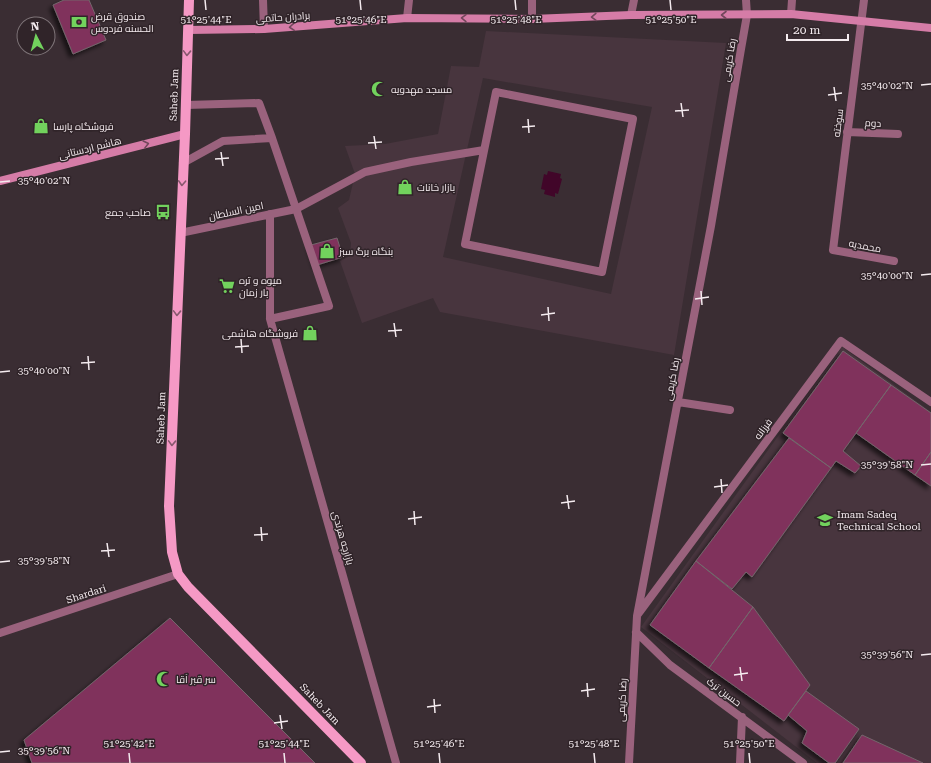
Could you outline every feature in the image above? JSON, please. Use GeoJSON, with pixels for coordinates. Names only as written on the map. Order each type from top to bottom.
{"type":"FeatureCollection","features":[{"type":"Feature","properties":{"kind":"main road","name":"Saheb Jam"},"geometry":{"type":"LineString","coordinates":[[189,0],[185,134],[169,506],[172,552],[178,574],[188,587],[361,763]]}},
{"type":"Feature","properties":{"kind":"street"},"geometry":{"type":"LineString","coordinates":[[263,0],[264,29]]}},
{"type":"Feature","properties":{"kind":"street"},"geometry":{"type":"LineString","coordinates":[[407,18],[409,0]]}},
{"type":"Feature","properties":{"kind":"street"},"geometry":{"type":"LineString","coordinates":[[532,0],[532,19]]}},
{"type":"Feature","properties":{"kind":"street"},"geometry":{"type":"LineString","coordinates":[[631,15],[634,0]]}},
{"type":"Feature","properties":{"kind":"street","name":"رضا کریمی"},"geometry":{"type":"LineString","coordinates":[[629,763],[637,616],[711,226],[747,15],[746,0]]}},
{"type":"Feature","properties":{"kind":"street"},"geometry":{"type":"LineString","coordinates":[[791,14],[792,0]]}},
{"type":"Feature","properties":{"kind":"street","name":"سوخته"},"geometry":{"type":"LineString","coordinates":[[833,250],[864,0]]}},
{"type":"Feature","properties":{"kind":"street","name":"برادران حاتمی"},"geometry":{"type":"LineString","coordinates":[[188,30],[264,29],[407,18],[532,19],[631,15],[791,14],[931,28]]}},
{"type":"Feature","properties":{"kind":"street"},"geometry":{"type":"LineString","coordinates":[[496,92],[633,119],[602,272],[465,244],[484,150],[496,92]]}},
{"type":"Feature","properties":{"kind":"street"},"geometry":{"type":"LineString","coordinates":[[186,105],[259,103],[329,306],[270,319]]}},
{"type":"Feature","properties":{"kind":"street","name":"دوم"},"geometry":{"type":"LineString","coordinates":[[847,132],[898,134]]}},
{"type":"Feature","properties":{"kind":"street","name":"هاشم اردستانی"},"geometry":{"type":"LineString","coordinates":[[0,181],[185,134]]}},
{"type":"Feature","properties":{"kind":"street"},"geometry":{"type":"LineString","coordinates":[[183,163],[223,141],[272,138]]}},
{"type":"Feature","properties":{"kind":"street","name":"امین السلطان"},"geometry":{"type":"LineString","coordinates":[[180,233],[296,209],[365,172],[411,162],[484,150]]}},
{"type":"Feature","properties":{"kind":"street","name":"بازارچه هرندی"},"geometry":{"type":"LineString","coordinates":[[270,214],[270,319],[396,763]]}},
{"type":"Feature","properties":{"kind":"street","name":"محمدیه"},"geometry":{"type":"LineString","coordinates":[[833,250],[894,261]]}},
{"type":"Feature","properties":{"kind":"street","name":"فرزانه"},"geometry":{"type":"LineString","coordinates":[[637,616],[841,341],[931,402]]}},
{"type":"Feature","properties":{"kind":"street"},"geometry":{"type":"LineString","coordinates":[[678,402],[730,410]]}},
{"type":"Feature","properties":{"kind":"street","name":"Shardari"},"geometry":{"type":"LineString","coordinates":[[0,633],[178,574]]}},
{"type":"Feature","properties":{"kind":"street","name":"حسین ترک"},"geometry":{"type":"LineString","coordinates":[[636,632],[670,665],[803,763]]}},
{"type":"Feature","properties":{"kind":"street"},"geometry":{"type":"LineString","coordinates":[[740,763],[742,717]]}},
{"type":"Feature","properties":{"kind":"shaded area","name":"بازار خانات"},"geometry":{"type":"Polygon","coordinates":[[[486,31],[726,43],[674,355],[440,312],[433,298],[362,323],[340,261],[350,256],[351,243],[338,208],[349,200],[355,174],[345,146],[385,144],[438,134],[451,66],[479,67],[486,31]],[[483,78],[443,257],[611,294],[652,107],[483,78]]]}},
{"type":"Feature","properties":{"kind":"shaded area"},"geometry":{"type":"Polygon","coordinates":[[[548,171],[561,174],[560,178],[562,179],[558,194],[555,193],[555,197],[544,194],[545,190],[541,189],[544,174],[547,175],[548,171]]]}},
{"type":"Feature","properties":{"kind":"shaded area","name":"Imam Sadeq Technical School"},"geometry":{"type":"Polygon","coordinates":[[[842,347],[931,412],[931,763],[817,763],[641,627],[842,347]]]}},
{"type":"Feature","properties":{"kind":"building","name":"صندوق قرض الحسنه فردوس"},"geometry":{"type":"Polygon","coordinates":[[[64,0],[89,0],[106,40],[73,54],[53,5],[64,0]]]}},
{"type":"Feature","properties":{"kind":"building","name":"بنگاه برگ سبز"},"geometry":{"type":"Polygon","coordinates":[[[337,238],[343,257],[317,265],[311,245],[337,238]]]}},
{"type":"Feature","properties":{"kind":"building"},"geometry":{"type":"Polygon","coordinates":[[[843,351],[891,385],[843,451],[861,466],[855,473],[836,461],[831,468],[783,433],[843,351]]]}},
{"type":"Feature","properties":{"kind":"building"},"geometry":{"type":"Polygon","coordinates":[[[891,385],[931,413],[931,452],[915,475],[856,433],[891,385]]]}},
{"type":"Feature","properties":{"kind":"building"},"geometry":{"type":"Polygon","coordinates":[[[789,438],[831,468],[752,577],[746,572],[732,589],[696,561],[789,438]]]}},
{"type":"Feature","properties":{"kind":"building"},"geometry":{"type":"Polygon","coordinates":[[[931,452],[931,486],[915,475],[931,452]]]}},
{"type":"Feature","properties":{"kind":"building"},"geometry":{"type":"Polygon","coordinates":[[[696,561],[753,607],[709,668],[650,625],[696,561]]]}},
{"type":"Feature","properties":{"kind":"building"},"geometry":{"type":"Polygon","coordinates":[[[753,607],[810,685],[784,721],[709,668],[753,607]]]}},
{"type":"Feature","properties":{"kind":"building","name":"سر قبر آقا"},"geometry":{"type":"Polygon","coordinates":[[[170,618],[315,763],[32,763],[24,740],[170,618]]]}},
{"type":"Feature","properties":{"kind":"building"},"geometry":{"type":"Polygon","coordinates":[[[806,691],[859,729],[835,763],[829,763],[802,743],[807,731],[788,715],[806,691]]]}},
{"type":"Feature","properties":{"kind":"building"},"geometry":{"type":"Polygon","coordinates":[[[862,735],[923,763],[843,763],[862,735]]]}},
{"type":"Feature","properties":{"kind":"place","name":"صندوق قرض الحسنه فردوس"},"geometry":{"type":"Point","coordinates":[79,22]}},
{"type":"Feature","properties":{"kind":"place","name":"مسجد مهدویه"},"geometry":{"type":"Point","coordinates":[379,89]}},
{"type":"Feature","properties":{"kind":"place","name":"فروشگاه پارسا"},"geometry":{"type":"Point","coordinates":[41,126]}},
{"type":"Feature","properties":{"kind":"place","name":"بازار خانات"},"geometry":{"type":"Point","coordinates":[405,187]}},
{"type":"Feature","properties":{"kind":"place","name":"صاحب جمع"},"geometry":{"type":"Point","coordinates":[163,212]}},
{"type":"Feature","properties":{"kind":"place","name":"بنگاه برگ سبز"},"geometry":{"type":"Point","coordinates":[327,251]}},
{"type":"Feature","properties":{"kind":"place","name":"میوه و تره بار زمان"},"geometry":{"type":"Point","coordinates":[227,286]}},
{"type":"Feature","properties":{"kind":"place","name":"فروشگاه هاشمی"},"geometry":{"type":"Point","coordinates":[310,333]}},
{"type":"Feature","properties":{"kind":"place","name":"Imam Sadeq Technical School"},"geometry":{"type":"Point","coordinates":[825,520]}},
{"type":"Feature","properties":{"kind":"place","name":"سر قبر آقا"},"geometry":{"type":"Point","coordinates":[164,679]}}]}
